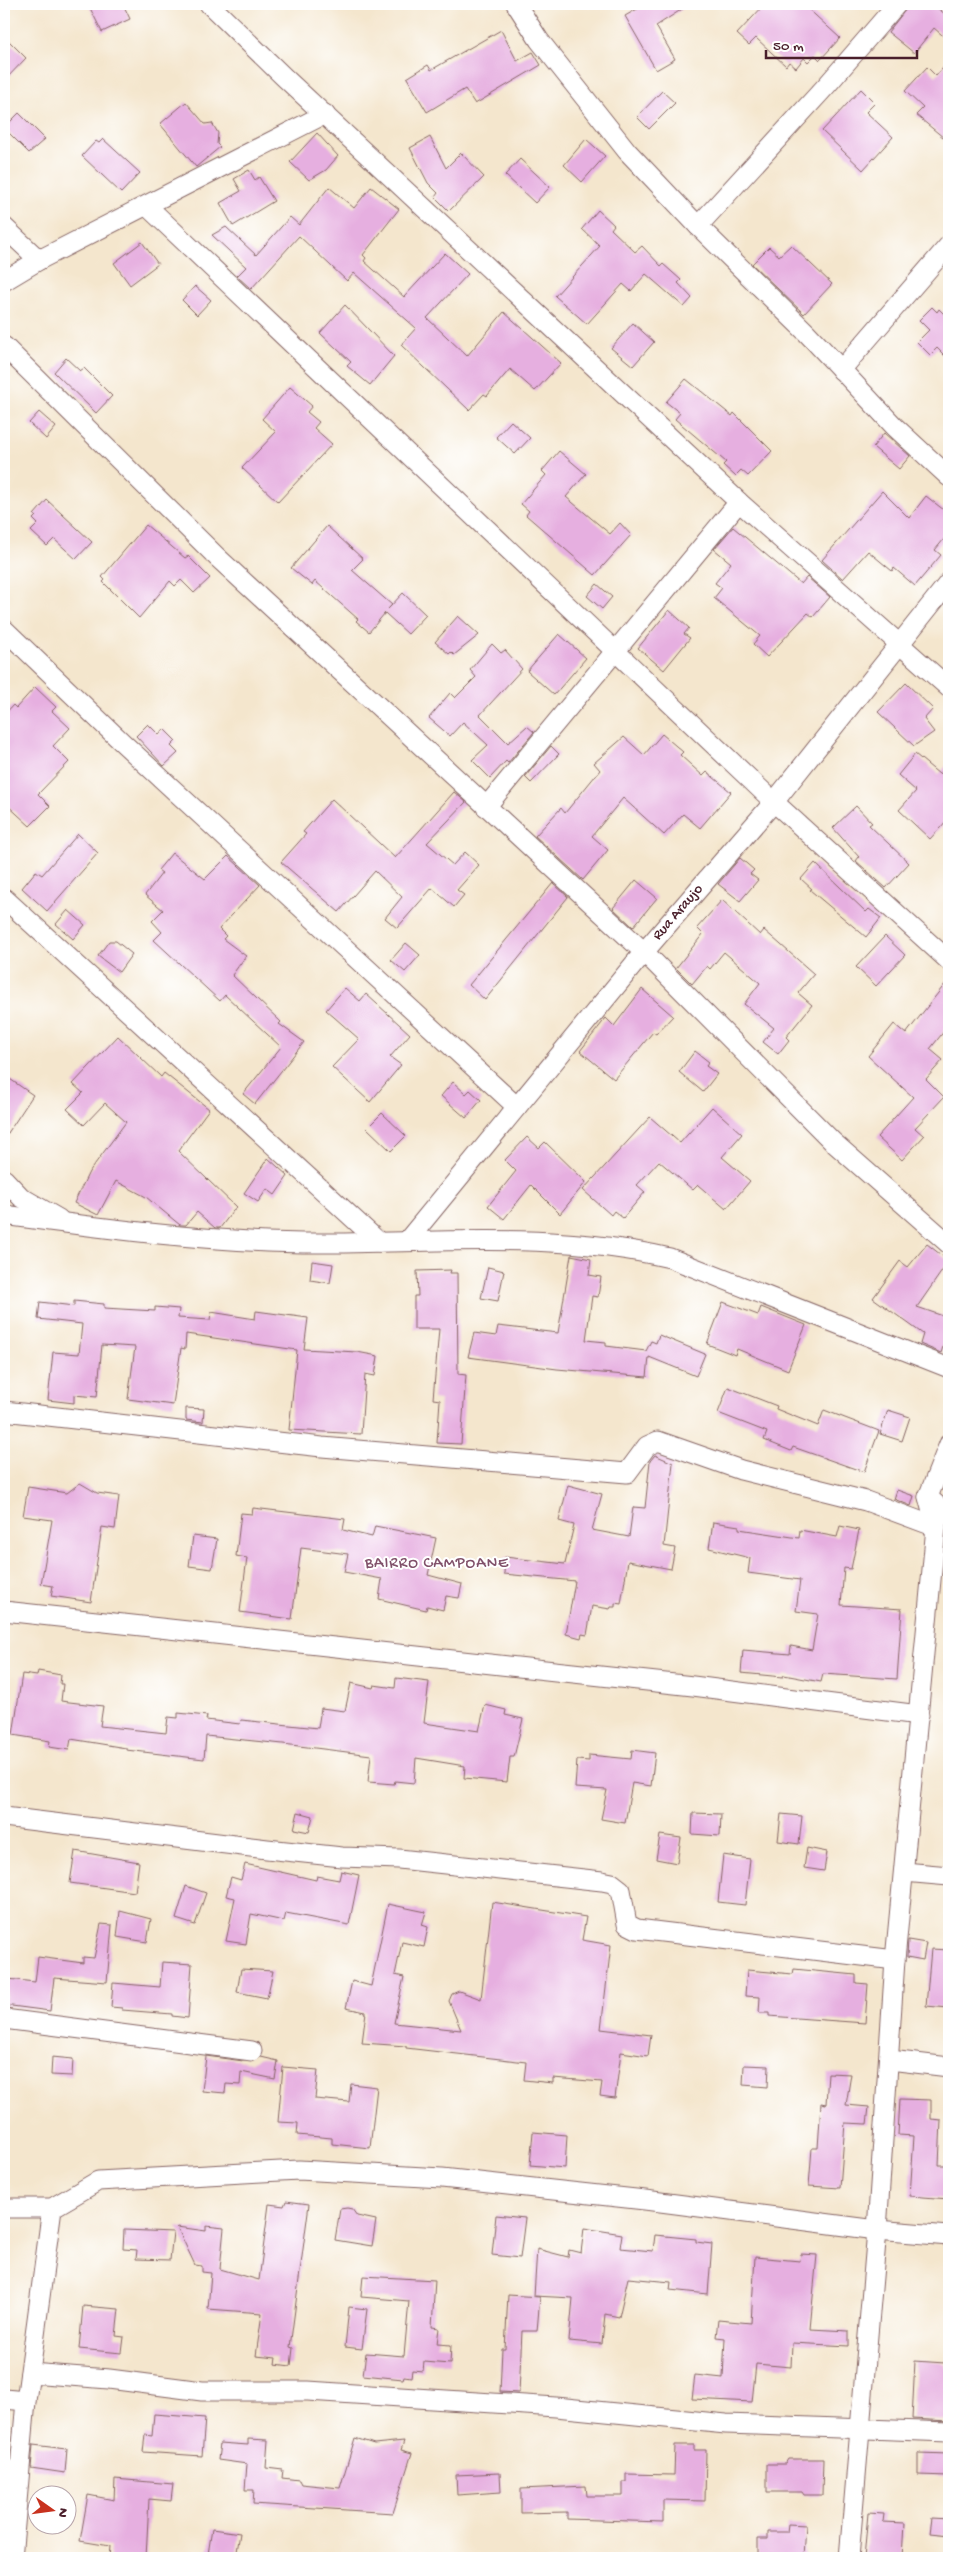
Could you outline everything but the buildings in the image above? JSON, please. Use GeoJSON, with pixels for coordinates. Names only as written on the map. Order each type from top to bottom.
{"type":"FeatureCollection","features":[{"type":"Feature","properties":{"kind":"street"},"geometry":{"type":"LineString","coordinates":[[209,4],[739,502],[949,688]]}},
{"type":"Feature","properties":{"kind":"street"},"geometry":{"type":"LineString","coordinates":[[516,4],[539,40],[627,151],[895,427],[949,477]]}},
{"type":"Feature","properties":{"kind":"street"},"geometry":{"type":"LineString","coordinates":[[698,226],[821,92],[897,4]]}},
{"type":"Feature","properties":{"kind":"street"},"geometry":{"type":"LineString","coordinates":[[4,281],[39,260],[325,114]]}},
{"type":"Feature","properties":{"kind":"street"},"geometry":{"type":"LineString","coordinates":[[147,206],[774,802],[949,961]]}},
{"type":"Feature","properties":{"kind":"street"},"geometry":{"type":"LineString","coordinates":[[4,227],[39,260]]}},
{"type":"Feature","properties":{"kind":"street"},"geometry":{"type":"LineString","coordinates":[[841,370],[949,245]]}},
{"type":"Feature","properties":{"kind":"street"},"geometry":{"type":"LineString","coordinates":[[4,346],[217,557],[644,952],[833,1142],[949,1242]]}},
{"type":"Feature","properties":{"kind":"street"},"geometry":{"type":"LineString","coordinates":[[486,807],[739,502]]}},
{"type":"Feature","properties":{"kind":"street","name":"Rua Araujo"},"geometry":{"type":"LineString","coordinates":[[407,1241],[644,952],[774,802],[949,582]]}},
{"type":"Feature","properties":{"kind":"street"},"geometry":{"type":"LineString","coordinates":[[4,628],[124,744],[517,1106]]}},
{"type":"Feature","properties":{"kind":"street"},"geometry":{"type":"LineString","coordinates":[[4,898],[379,1242]]}},
{"type":"Feature","properties":{"kind":"street"},"geometry":{"type":"LineString","coordinates":[[4,1179],[21,1197],[67,1224]]}},
{"type":"Feature","properties":{"kind":"street"},"geometry":{"type":"LineString","coordinates":[[4,1215],[67,1224],[228,1239],[379,1242],[560,1241],[624,1248],[670,1258],[949,1368]]}},
{"type":"Feature","properties":{"kind":"street"},"geometry":{"type":"LineString","coordinates":[[4,1411],[322,1447],[627,1473],[647,1446],[658,1441],[741,1470],[943,1522]]}},
{"type":"Feature","properties":{"kind":"street"},"geometry":{"type":"LineString","coordinates":[[849,2558],[856,2453],[860,2428],[877,2230],[890,2060],[895,1960],[919,1715],[943,1522],[928,1497],[949,1444]]}},
{"type":"Feature","properties":{"kind":"street"},"geometry":{"type":"LineString","coordinates":[[4,1611],[693,1686],[919,1715]]}},
{"type":"Feature","properties":{"kind":"street"},"geometry":{"type":"LineString","coordinates":[[4,1817],[267,1849],[342,1857],[399,1859],[602,1881],[612,1883],[621,1890],[627,1924],[637,1929],[895,1960]]}},
{"type":"Feature","properties":{"kind":"street"},"geometry":{"type":"LineString","coordinates":[[904,1872],[949,1876]]}},
{"type":"Feature","properties":{"kind":"street"},"geometry":{"type":"LineString","coordinates":[[4,2019],[252,2051]]}},
{"type":"Feature","properties":{"kind":"street"},"geometry":{"type":"LineString","coordinates":[[890,2060],[949,2067]]}},
{"type":"Feature","properties":{"kind":"street"},"geometry":{"type":"LineString","coordinates":[[4,2208],[52,2208],[98,2181],[299,2170],[442,2178],[645,2200],[877,2230],[949,2236]]}},
{"type":"Feature","properties":{"kind":"street"},"geometry":{"type":"LineString","coordinates":[[12,2558],[26,2401],[52,2208]]}},
{"type":"Feature","properties":{"kind":"street"},"geometry":{"type":"LineString","coordinates":[[30,2373],[109,2379],[202,2391],[308,2391],[556,2408],[726,2424],[949,2432]]}},
{"type":"Feature","properties":{"kind":"street"},"geometry":{"type":"LineString","coordinates":[[4,2399],[26,2401]]}},
{"type":"Feature","properties":{"kind":"district","name":"BAIRRO CAMPOANE"},"geometry":{"type":"Point","coordinates":[437,1564]}}]}
